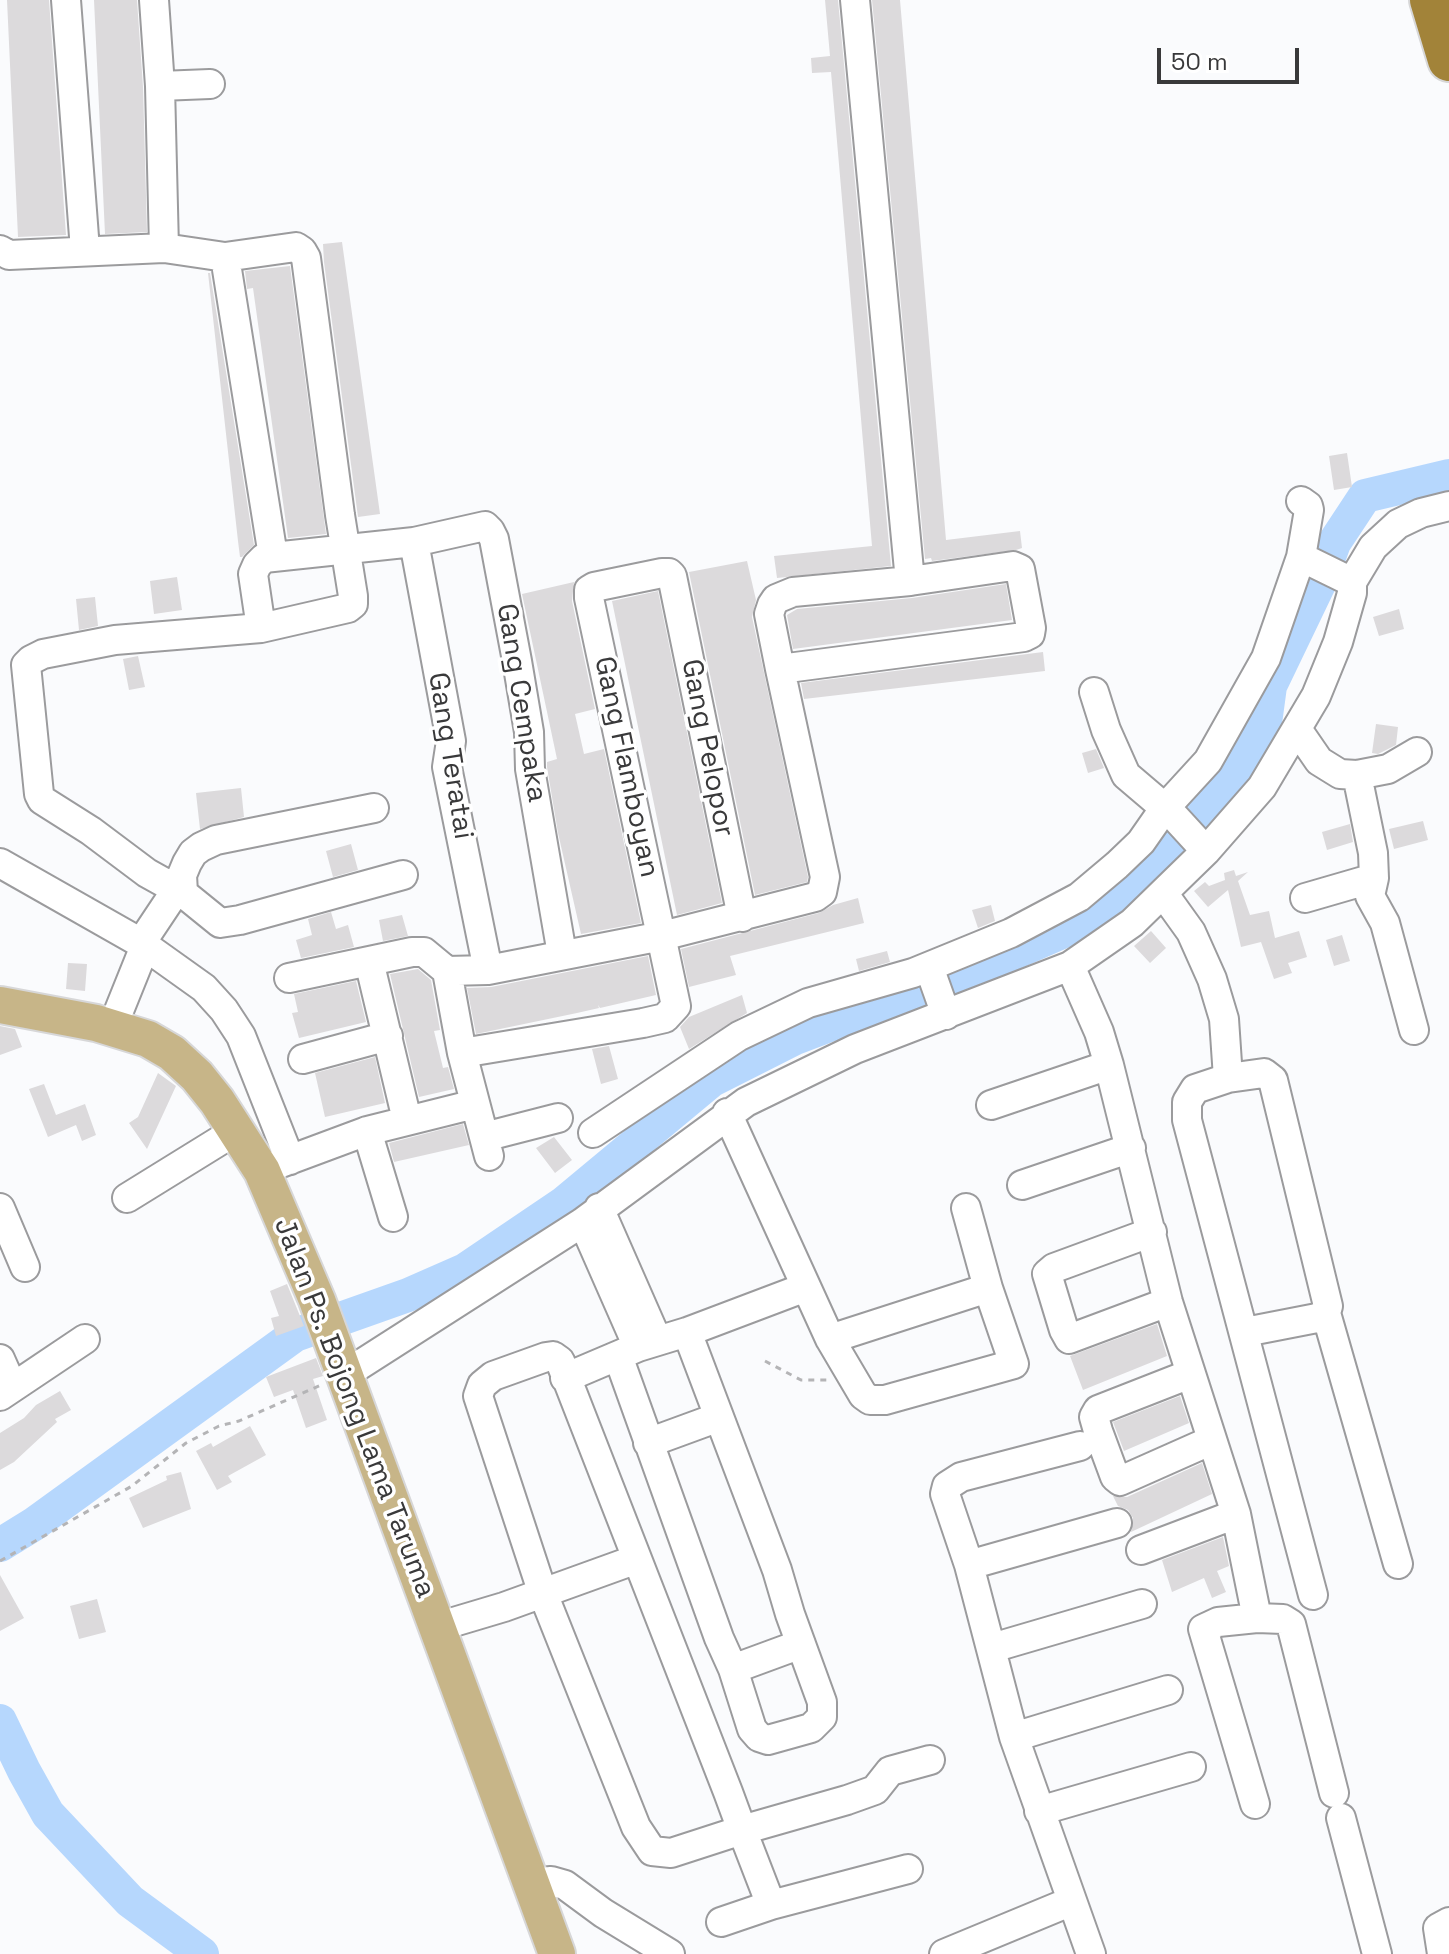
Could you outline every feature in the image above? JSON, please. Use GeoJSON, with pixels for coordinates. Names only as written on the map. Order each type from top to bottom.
{"type":"FeatureCollection","features":[{"type":"Feature","properties":{"kind":"highway"},"geometry":{"type":"LineString","coordinates":[[1431,0],[1449,60]]}},
{"type":"Feature","properties":{"kind":"main road","name":"Jalan Ps. Bojong Lama Taruma"},"geometry":{"type":"LineString","coordinates":[[0,1005],[112,1028],[148,1039],[172,1053],[197,1076],[237,1130],[276,1166],[341,1368],[557,1954]]}},
{"type":"Feature","properties":{"kind":"street"},"geometry":{"type":"LineString","coordinates":[[66,0],[85,250]]}},
{"type":"Feature","properties":{"kind":"street"},"geometry":{"type":"LineString","coordinates":[[154,0],[160,86],[164,248]]}},
{"type":"Feature","properties":{"kind":"street"},"geometry":{"type":"LineString","coordinates":[[855,0],[910,581]]}},
{"type":"Feature","properties":{"kind":"street"},"geometry":{"type":"LineString","coordinates":[[160,86],[210,84]]}},
{"type":"Feature","properties":{"kind":"street"},"geometry":{"type":"LineString","coordinates":[[0,250],[9,255],[164,248],[225,257],[296,247],[306,258],[353,604],[348,608],[261,628],[115,640],[43,654],[26,665],[42,800],[91,831],[147,873],[180,891],[220,923],[403,875]]}},
{"type":"Feature","properties":{"kind":"street"},"geometry":{"type":"LineString","coordinates":[[225,257],[273,556]]}},
{"type":"Feature","properties":{"kind":"street"},"geometry":{"type":"LineString","coordinates":[[593,1133],[750,1030],[808,1003],[930,970],[1011,933],[1079,897],[1141,842],[1169,812],[1208,761],[1266,658],[1305,559],[1309,510],[1301,501]]}},
{"type":"Feature","properties":{"kind":"street"},"geometry":{"type":"LineString","coordinates":[[1346,579],[1385,533],[1421,513],[1449,506]]}},
{"type":"Feature","properties":{"kind":"street","name":"Gang Cempaka"},"geometry":{"type":"LineString","coordinates":[[414,542],[485,526],[494,539],[529,732],[530,769],[562,954]]}},
{"type":"Feature","properties":{"kind":"street"},"geometry":{"type":"LineString","coordinates":[[261,628],[253,574],[264,558],[414,542]]}},
{"type":"Feature","properties":{"kind":"street","name":"Gang Teratai"},"geometry":{"type":"LineString","coordinates":[[414,542],[451,741],[447,767],[488,970]]}},
{"type":"Feature","properties":{"kind":"street"},"geometry":{"type":"LineString","coordinates":[[341,1368],[591,1215],[727,1113],[943,1008],[1070,966],[1132,923],[1163,893],[1201,846],[1262,787],[1316,696],[1338,642],[1352,593],[1346,579],[1305,559]]}},
{"type":"Feature","properties":{"kind":"street"},"geometry":{"type":"LineString","coordinates":[[447,971],[488,970],[662,936],[815,897],[822,892],[825,877],[780,669],[769,614],[776,599],[793,592],[910,581],[1013,566],[1020,569],[1030,634],[1014,639],[780,669]]}},
{"type":"Feature","properties":{"kind":"street","name":"Gang Pelopor"},"geometry":{"type":"LineString","coordinates":[[589,598],[589,590],[594,587],[662,573],[669,573],[673,580],[742,917]]}},
{"type":"Feature","properties":{"kind":"street","name":"Gang Flamboyan"},"geometry":{"type":"LineString","coordinates":[[462,1053],[665,1018],[676,1006],[589,598]]}},
{"type":"Feature","properties":{"kind":"street"},"geometry":{"type":"LineString","coordinates":[[1094,692],[1106,730],[1126,775],[1169,812],[1201,846]]}},
{"type":"Feature","properties":{"kind":"street"},"geometry":{"type":"LineString","coordinates":[[1297,729],[1319,761],[1340,774],[1357,775],[1388,769],[1417,752]]}},
{"type":"Feature","properties":{"kind":"street"},"geometry":{"type":"LineString","coordinates":[[1357,775],[1373,853],[1374,878],[1370,896],[1385,923],[1414,1030]]}},
{"type":"Feature","properties":{"kind":"street"},"geometry":{"type":"LineString","coordinates":[[112,1028],[143,944],[180,891],[182,875],[193,853],[216,840],[374,808]]}},
{"type":"Feature","properties":{"kind":"street"},"geometry":{"type":"LineString","coordinates":[[0,863],[143,944],[204,988],[224,1010],[241,1036],[276,1166],[367,1131],[475,1104]]}},
{"type":"Feature","properties":{"kind":"street"},"geometry":{"type":"LineString","coordinates":[[1305,898],[1374,878]]}},
{"type":"Feature","properties":{"kind":"street"},"geometry":{"type":"LineString","coordinates":[[1163,893],[1191,932],[1212,979],[1224,1019],[1228,1078]]}},
{"type":"Feature","properties":{"kind":"street"},"geometry":{"type":"LineString","coordinates":[[289,978],[424,952],[447,971],[462,1053],[487,1147],[558,1118]]}},
{"type":"Feature","properties":{"kind":"street"},"geometry":{"type":"LineString","coordinates":[[369,961],[407,1120]]}},
{"type":"Feature","properties":{"kind":"street"},"geometry":{"type":"LineString","coordinates":[[1070,966],[1099,1032],[1109,1065],[1168,1302],[1210,1441],[1236,1514],[1257,1618]]}},
{"type":"Feature","properties":{"kind":"street"},"geometry":{"type":"LineString","coordinates":[[930,970],[943,1008]]}},
{"type":"Feature","properties":{"kind":"street"},"geometry":{"type":"LineString","coordinates":[[303,1059],[388,1036]]}},
{"type":"Feature","properties":{"kind":"street"},"geometry":{"type":"LineString","coordinates":[[991,1105],[1109,1065]]}},
{"type":"Feature","properties":{"kind":"street"},"geometry":{"type":"LineString","coordinates":[[1313,1595],[1187,1120],[1187,1102],[1195,1089],[1228,1078],[1264,1073],[1273,1080],[1328,1306],[1326,1313],[1398,1564]]}},
{"type":"Feature","properties":{"kind":"street"},"geometry":{"type":"LineString","coordinates":[[727,1113],[830,1339],[866,1398],[875,1402],[1013,1366],[966,1208]]}},
{"type":"Feature","properties":{"kind":"street"},"geometry":{"type":"LineString","coordinates":[[127,1198],[237,1130]]}},
{"type":"Feature","properties":{"kind":"street"},"geometry":{"type":"LineString","coordinates":[[367,1131],[393,1217]]}},
{"type":"Feature","properties":{"kind":"street"},"geometry":{"type":"LineString","coordinates":[[1022,1185],[1131,1148]]}},
{"type":"Feature","properties":{"kind":"street"},"geometry":{"type":"LineString","coordinates":[[0,1208],[25,1267]]}},
{"type":"Feature","properties":{"kind":"street"},"geometry":{"type":"LineString","coordinates":[[591,1215],[638,1348],[648,1443],[733,1669],[752,1729],[759,1737],[768,1740],[811,1728],[824,1711],[777,1570],[687,1332]]}},
{"type":"Feature","properties":{"kind":"street"},"geometry":{"type":"LineString","coordinates":[[1152,1232],[1054,1268],[1047,1274],[1069,1339],[1168,1302]]}},
{"type":"Feature","properties":{"kind":"street"},"geometry":{"type":"LineString","coordinates":[[565,1378],[806,1287]]}},
{"type":"Feature","properties":{"kind":"street"},"geometry":{"type":"LineString","coordinates":[[830,1339],[988,1288]]}},
{"type":"Feature","properties":{"kind":"street"},"geometry":{"type":"LineString","coordinates":[[1245,1332],[1317,1318],[1326,1313]]}},
{"type":"Feature","properties":{"kind":"street"},"geometry":{"type":"LineString","coordinates":[[0,1359],[6,1391],[85,1339]]}},
{"type":"Feature","properties":{"kind":"street"},"geometry":{"type":"LineString","coordinates":[[771,1905],[742,1830],[637,1559],[557,1358],[546,1357],[493,1376],[478,1390],[478,1396],[542,1591],[636,1827],[646,1845],[658,1853],[671,1853],[742,1830],[847,1800],[875,1790],[890,1771],[930,1760]]}},
{"type":"Feature","properties":{"kind":"street"},"geometry":{"type":"LineString","coordinates":[[1190,1374],[1098,1410],[1094,1417],[1098,1431],[1115,1477],[1120,1481],[1210,1441]]}},
{"type":"Feature","properties":{"kind":"street"},"geometry":{"type":"LineString","coordinates":[[648,1443],[719,1417]]}},
{"type":"Feature","properties":{"kind":"street"},"geometry":{"type":"LineString","coordinates":[[1080,1446],[961,1477],[947,1486],[945,1494],[969,1565],[1014,1737],[1091,1954]]}},
{"type":"Feature","properties":{"kind":"street"},"geometry":{"type":"LineString","coordinates":[[1141,1550],[1236,1514]]}},
{"type":"Feature","properties":{"kind":"street"},"geometry":{"type":"LineString","coordinates":[[969,1565],[1117,1523]]}},
{"type":"Feature","properties":{"kind":"street"},"geometry":{"type":"LineString","coordinates":[[437,1627],[504,1607],[637,1559]]}},
{"type":"Feature","properties":{"kind":"street"},"geometry":{"type":"LineString","coordinates":[[992,1648],[1142,1604]]}},
{"type":"Feature","properties":{"kind":"street"},"geometry":{"type":"LineString","coordinates":[[1255,1804],[1203,1629],[1218,1622],[1283,1619],[1291,1624],[1377,1954]]}},
{"type":"Feature","properties":{"kind":"street"},"geometry":{"type":"LineString","coordinates":[[733,1669],[801,1644]]}},
{"type":"Feature","properties":{"kind":"street"},"geometry":{"type":"LineString","coordinates":[[1014,1737],[1168,1690]]}},
{"type":"Feature","properties":{"kind":"street"},"geometry":{"type":"LineString","coordinates":[[1039,1811],[1191,1767]]}},
{"type":"Feature","properties":{"kind":"street"},"geometry":{"type":"LineString","coordinates":[[721,1922],[771,1905],[908,1869]]}},
{"type":"Feature","properties":{"kind":"street"},"geometry":{"type":"LineString","coordinates":[[530,1883],[551,1881],[565,1885],[603,1913],[670,1954]]}},
{"type":"Feature","properties":{"kind":"street"},"geometry":{"type":"LineString","coordinates":[[944,1954],[979,1947],[1072,1901]]}},
{"type":"Feature","properties":{"kind":"street"},"geometry":{"type":"LineString","coordinates":[[1442,1954],[1438,1928],[1449,1922]]}},
{"type":"Feature","properties":{"kind":"path"},"geometry":{"type":"LineString","coordinates":[[765,1361],[801,1380],[822,1382],[852,1376]]}},
{"type":"Feature","properties":{"kind":"path"},"geometry":{"type":"LineString","coordinates":[[0,1561],[132,1486],[186,1443],[219,1426],[239,1421],[341,1368]]}},
{"type":"Feature","properties":{"kind":"building"},"geometry":{"type":"Polygon","coordinates":[[[7,0],[49,0],[66,235],[18,237],[7,0]]]}},
{"type":"Feature","properties":{"kind":"building"},"geometry":{"type":"Polygon","coordinates":[[[94,0],[137,0],[147,232],[105,234],[94,0]]]}},
{"type":"Feature","properties":{"kind":"building"},"geometry":{"type":"Polygon","coordinates":[[[825,0],[838,0],[891,566],[777,578],[774,556],[872,546],[831,72],[812,73],[811,58],[830,56],[825,0]]]}},
{"type":"Feature","properties":{"kind":"building"},"geometry":{"type":"Polygon","coordinates":[[[872,0],[900,0],[946,540],[1020,531],[1022,548],[1016,550],[932,561],[931,558],[925,559],[872,0]]]}},
{"type":"Feature","properties":{"kind":"building"},"geometry":{"type":"Polygon","coordinates":[[[342,242],[380,514],[358,517],[324,262],[323,244],[342,242]]]}},
{"type":"Feature","properties":{"kind":"building"},"geometry":{"type":"Polygon","coordinates":[[[290,266],[326,534],[288,538],[253,288],[247,289],[245,271],[290,266]]]}},
{"type":"Feature","properties":{"kind":"building"},"geometry":{"type":"Polygon","coordinates":[[[208,273],[254,545],[242,557],[238,541],[208,273]]]}},
{"type":"Feature","properties":{"kind":"building"},"geometry":{"type":"Polygon","coordinates":[[[1347,453],[1352,487],[1334,490],[1329,456],[1347,453]]]}},
{"type":"Feature","properties":{"kind":"building"},"geometry":{"type":"Polygon","coordinates":[[[747,561],[756,600],[752,617],[808,877],[807,882],[755,895],[689,572],[747,561]]]}},
{"type":"Feature","properties":{"kind":"building"},"geometry":{"type":"Polygon","coordinates":[[[177,577],[182,610],[154,614],[150,581],[177,577]]]}},
{"type":"Feature","properties":{"kind":"building"},"geometry":{"type":"Polygon","coordinates":[[[574,582],[572,601],[595,709],[575,714],[584,754],[604,749],[641,923],[581,934],[547,767],[547,762],[557,759],[522,594],[574,582]]]}},
{"type":"Feature","properties":{"kind":"building"},"geometry":{"type":"Polygon","coordinates":[[[1006,584],[1012,620],[793,649],[787,615],[797,609],[912,598],[1006,584]]]}},
{"type":"Feature","properties":{"kind":"building"},"geometry":{"type":"Polygon","coordinates":[[[658,591],[722,903],[677,915],[612,601],[658,591]]]}},
{"type":"Feature","properties":{"kind":"building"},"geometry":{"type":"Polygon","coordinates":[[[95,597],[98,626],[79,630],[76,599],[95,597]]]}},
{"type":"Feature","properties":{"kind":"building"},"geometry":{"type":"Polygon","coordinates":[[[1399,609],[1404,629],[1379,636],[1373,617],[1399,609]]]}},
{"type":"Feature","properties":{"kind":"building"},"geometry":{"type":"Polygon","coordinates":[[[1043,652],[1045,671],[804,699],[801,683],[1043,652]]]}},
{"type":"Feature","properties":{"kind":"building"},"geometry":{"type":"Polygon","coordinates":[[[138,656],[145,687],[129,690],[123,659],[138,656]]]}},
{"type":"Feature","properties":{"kind":"building"},"geometry":{"type":"Polygon","coordinates":[[[1376,724],[1398,727],[1396,745],[1378,754],[1372,753],[1376,724]]]}},
{"type":"Feature","properties":{"kind":"building"},"geometry":{"type":"Polygon","coordinates":[[[1096,749],[1104,768],[1088,773],[1082,753],[1096,749]]]}},
{"type":"Feature","properties":{"kind":"building"},"geometry":{"type":"Polygon","coordinates":[[[241,788],[244,817],[200,829],[196,793],[241,788]]]}},
{"type":"Feature","properties":{"kind":"building"},"geometry":{"type":"Polygon","coordinates":[[[1423,821],[1428,840],[1394,849],[1389,829],[1423,821]]]}},
{"type":"Feature","properties":{"kind":"building"},"geometry":{"type":"Polygon","coordinates":[[[1350,824],[1353,842],[1327,850],[1322,832],[1350,824]]]}},
{"type":"Feature","properties":{"kind":"building"},"geometry":{"type":"Polygon","coordinates":[[[351,844],[358,870],[333,877],[326,851],[351,844]]]}},
{"type":"Feature","properties":{"kind":"building"},"geometry":{"type":"Polygon","coordinates":[[[1234,870],[1236,876],[1248,872],[1238,881],[1250,915],[1269,911],[1275,938],[1299,931],[1307,957],[1288,963],[1292,973],[1274,979],[1261,942],[1241,947],[1228,890],[1208,907],[1194,891],[1205,882],[1209,886],[1225,880],[1224,873],[1234,870]]]}},
{"type":"Feature","properties":{"kind":"building"},"geometry":{"type":"Polygon","coordinates":[[[858,898],[864,923],[730,956],[736,975],[689,987],[681,949],[819,913],[833,905],[858,898]]]}},
{"type":"Feature","properties":{"kind":"building"},"geometry":{"type":"Polygon","coordinates":[[[991,905],[995,921],[978,928],[972,910],[991,905]]]}},
{"type":"Feature","properties":{"kind":"building"},"geometry":{"type":"Polygon","coordinates":[[[331,912],[336,929],[348,925],[354,947],[301,958],[296,940],[312,935],[308,919],[331,912]]]}},
{"type":"Feature","properties":{"kind":"building"},"geometry":{"type":"Polygon","coordinates":[[[402,915],[408,936],[383,941],[379,920],[402,915]]]}},
{"type":"Feature","properties":{"kind":"building"},"geometry":{"type":"Polygon","coordinates":[[[1151,931],[1166,948],[1150,963],[1134,946],[1151,931]]]}},
{"type":"Feature","properties":{"kind":"building"},"geometry":{"type":"Polygon","coordinates":[[[1342,935],[1350,961],[1334,966],[1326,940],[1342,935]]]}},
{"type":"Feature","properties":{"kind":"building"},"geometry":{"type":"Polygon","coordinates":[[[887,951],[890,962],[859,971],[856,959],[887,951]]]}},
{"type":"Feature","properties":{"kind":"building"},"geometry":{"type":"Polygon","coordinates":[[[648,956],[656,995],[600,1008],[598,1005],[599,1008],[476,1034],[467,988],[491,987],[648,956]]]}},
{"type":"Feature","properties":{"kind":"building"},"geometry":{"type":"Polygon","coordinates":[[[68,963],[87,964],[85,991],[66,989],[68,963]]]}},
{"type":"Feature","properties":{"kind":"building"},"geometry":{"type":"Polygon","coordinates":[[[418,969],[431,980],[440,1030],[434,1031],[443,1068],[448,1067],[454,1089],[419,1097],[390,974],[418,969]]]}},
{"type":"Feature","properties":{"kind":"building"},"geometry":{"type":"Polygon","coordinates":[[[356,981],[366,1022],[299,1038],[292,1013],[298,1012],[294,994],[356,981]]]}},
{"type":"Feature","properties":{"kind":"building"},"geometry":{"type":"Polygon","coordinates":[[[742,995],[747,1013],[689,1049],[680,1027],[689,1017],[742,995]]]}},
{"type":"Feature","properties":{"kind":"building"},"geometry":{"type":"Polygon","coordinates":[[[0,1026],[15,1029],[22,1047],[0,1055],[0,1026]]]}},
{"type":"Feature","properties":{"kind":"building"},"geometry":{"type":"Polygon","coordinates":[[[609,1046],[618,1079],[601,1084],[592,1049],[609,1046]]]}},
{"type":"Feature","properties":{"kind":"building"},"geometry":{"type":"Polygon","coordinates":[[[375,1057],[385,1103],[325,1117],[315,1073],[375,1057]]]}},
{"type":"Feature","properties":{"kind":"building"},"geometry":{"type":"Polygon","coordinates":[[[158,1073],[176,1086],[147,1149],[129,1123],[138,1117],[158,1073]]]}},
{"type":"Feature","properties":{"kind":"building"},"geometry":{"type":"Polygon","coordinates":[[[44,1084],[56,1115],[85,1104],[96,1135],[82,1141],[76,1125],[48,1137],[29,1089],[44,1084]]]}},
{"type":"Feature","properties":{"kind":"building"},"geometry":{"type":"Polygon","coordinates":[[[463,1124],[469,1145],[394,1162],[389,1143],[463,1124]]]}},
{"type":"Feature","properties":{"kind":"building"},"geometry":{"type":"Polygon","coordinates":[[[554,1137],[572,1160],[555,1173],[536,1148],[554,1137]]]}},
{"type":"Feature","properties":{"kind":"building"},"geometry":{"type":"Polygon","coordinates":[[[287,1284],[304,1326],[276,1336],[271,1318],[279,1316],[270,1291],[287,1284]]]}},
{"type":"Feature","properties":{"kind":"building"},"geometry":{"type":"Polygon","coordinates":[[[1157,1324],[1167,1356],[1083,1390],[1070,1356],[1157,1324]]]}},
{"type":"Feature","properties":{"kind":"building"},"geometry":{"type":"Polygon","coordinates":[[[316,1358],[323,1376],[313,1379],[327,1420],[306,1428],[293,1390],[274,1397],[266,1377],[316,1358]]]}},
{"type":"Feature","properties":{"kind":"building"},"geometry":{"type":"Polygon","coordinates":[[[60,1391],[71,1410],[55,1419],[57,1422],[14,1462],[0,1470],[0,1433],[60,1391]]]}},
{"type":"Feature","properties":{"kind":"building"},"geometry":{"type":"Polygon","coordinates":[[[1180,1396],[1189,1423],[1124,1451],[1113,1422],[1180,1396]]]}},
{"type":"Feature","properties":{"kind":"building"},"geometry":{"type":"Polygon","coordinates":[[[250,1426],[266,1455],[228,1476],[232,1482],[217,1490],[196,1451],[211,1443],[213,1447],[250,1426]]]}},
{"type":"Feature","properties":{"kind":"building"},"geometry":{"type":"Polygon","coordinates":[[[1202,1463],[1212,1494],[1131,1532],[1133,1518],[1128,1510],[1118,1506],[1113,1496],[1127,1497],[1202,1463]]]}},
{"type":"Feature","properties":{"kind":"building"},"geometry":{"type":"Polygon","coordinates":[[[181,1472],[191,1509],[143,1528],[129,1498],[167,1480],[166,1476],[181,1472]]]}},
{"type":"Feature","properties":{"kind":"building"},"geometry":{"type":"Polygon","coordinates":[[[1223,1537],[1229,1566],[1217,1571],[1226,1592],[1212,1598],[1204,1578],[1172,1592],[1162,1560],[1223,1537]]]}},
{"type":"Feature","properties":{"kind":"building"},"geometry":{"type":"Polygon","coordinates":[[[0,1575],[24,1618],[0,1631],[0,1575]]]}},
{"type":"Feature","properties":{"kind":"building"},"geometry":{"type":"Polygon","coordinates":[[[97,1599],[106,1632],[79,1639],[70,1606],[97,1599]]]}},
{"type":"Feature","properties":{"kind":"waterway"},"geometry":{"type":"LineString","coordinates":[[0,1545],[34,1524],[295,1335],[408,1295],[465,1270],[564,1203],[712,1080],[795,1038],[989,964],[1080,924],[1142,876],[1238,768],[1265,723],[1270,686],[1320,582],[1334,543],[1365,496],[1449,476]]}},
{"type":"Feature","properties":{"kind":"waterway"},"geometry":{"type":"LineString","coordinates":[[0,1721],[48,1814],[130,1901],[202,1954]]}}]}
